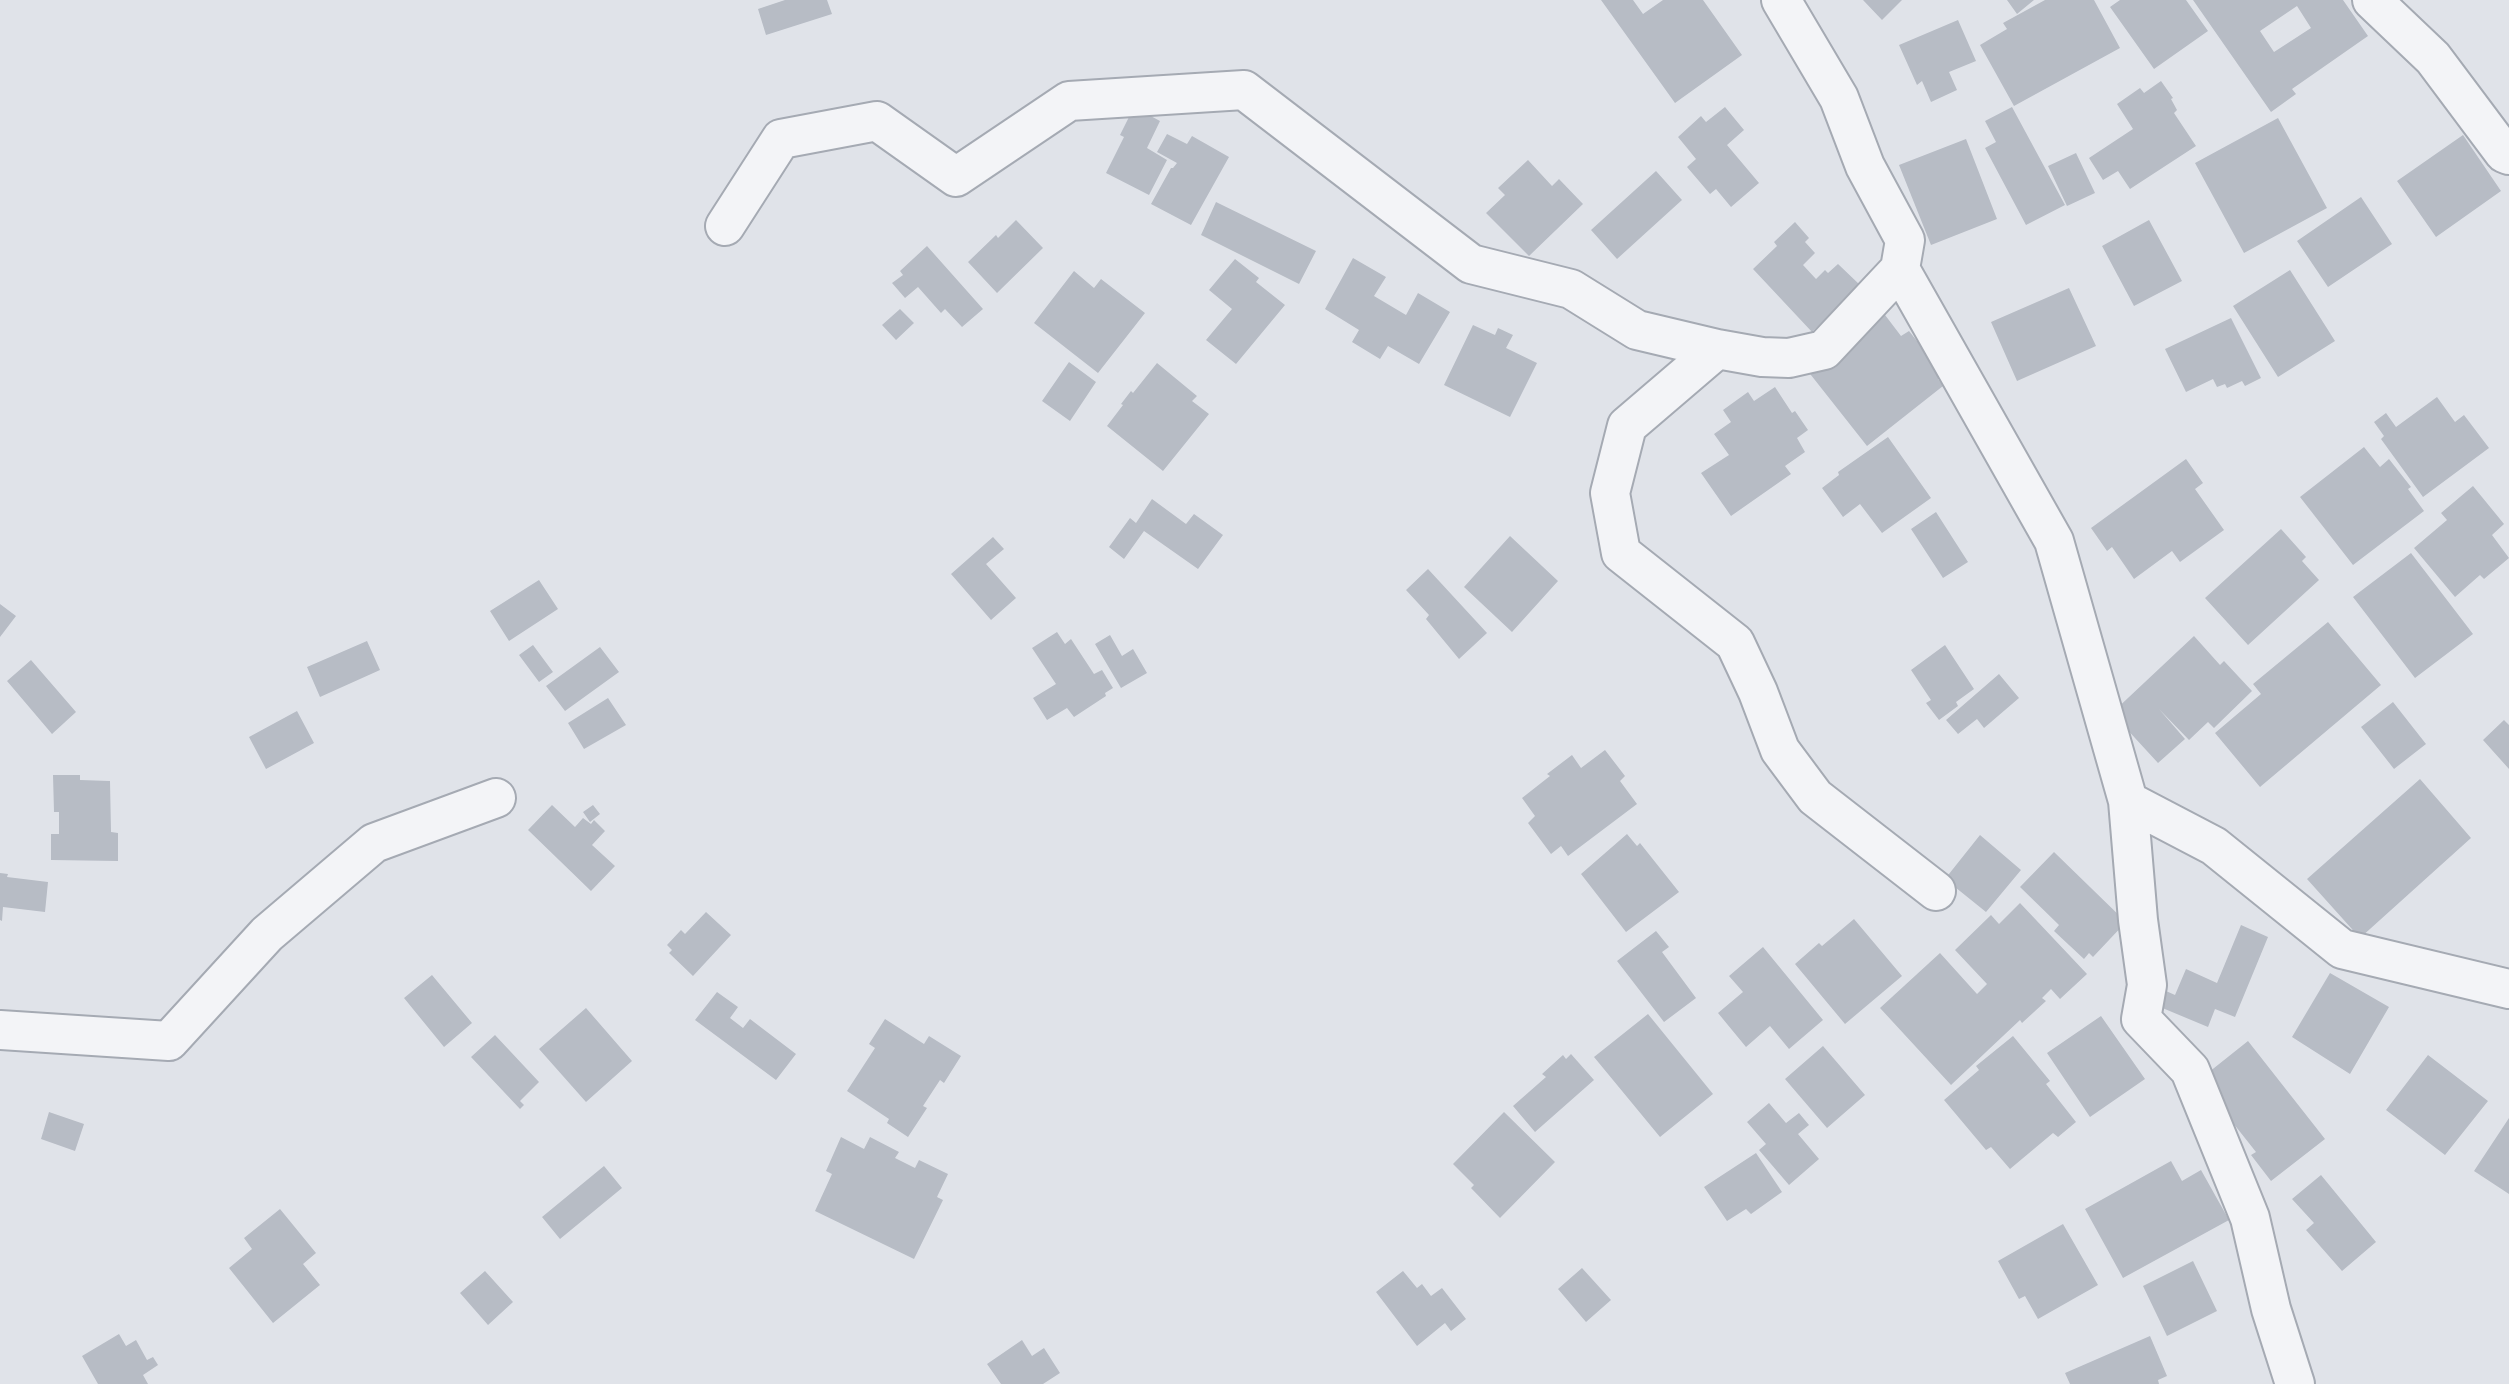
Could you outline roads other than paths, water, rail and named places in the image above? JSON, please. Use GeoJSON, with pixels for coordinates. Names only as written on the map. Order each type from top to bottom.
{"type":"FeatureCollection","features":[{"type":"Feature","properties":{"kind":"street"},"geometry":{"type":"LineString","coordinates":[[725,226],[781,139],[877,121],[956,177],[1069,101],[1244,90],[1471,264],[1571,289],[1637,330],[1717,349],[1762,357],[1789,358],[1824,350],[1900,269],[1905,240],[1865,166],[1839,98],[1781,0]]}},
{"type":"Feature","properties":{"kind":"street"},"geometry":{"type":"LineString","coordinates":[[2372,0],[2433,58],[2504,153],[2509,155]]}},
{"type":"Feature","properties":{"kind":"street"},"geometry":{"type":"LineString","coordinates":[[1900,269],[2054,541],[2128,801],[2138,920],[2147,985],[2141,1018],[2190,1070],[2250,1218],[2271,1309],[2295,1384]]}},
{"type":"Feature","properties":{"kind":"street"},"geometry":{"type":"LineString","coordinates":[[1717,349],[1627,426],[1610,493],[1621,553],[1735,643],[1758,692],[1780,750],[1815,797],[1936,891]]}},
{"type":"Feature","properties":{"kind":"street"},"geometry":{"type":"LineString","coordinates":[[0,1030],[169,1041],[267,934],[374,843],[496,798]]}},
{"type":"Feature","properties":{"kind":"street"},"geometry":{"type":"LineString","coordinates":[[2128,801],[2214,846],[2342,948],[2509,989]]}}]}
